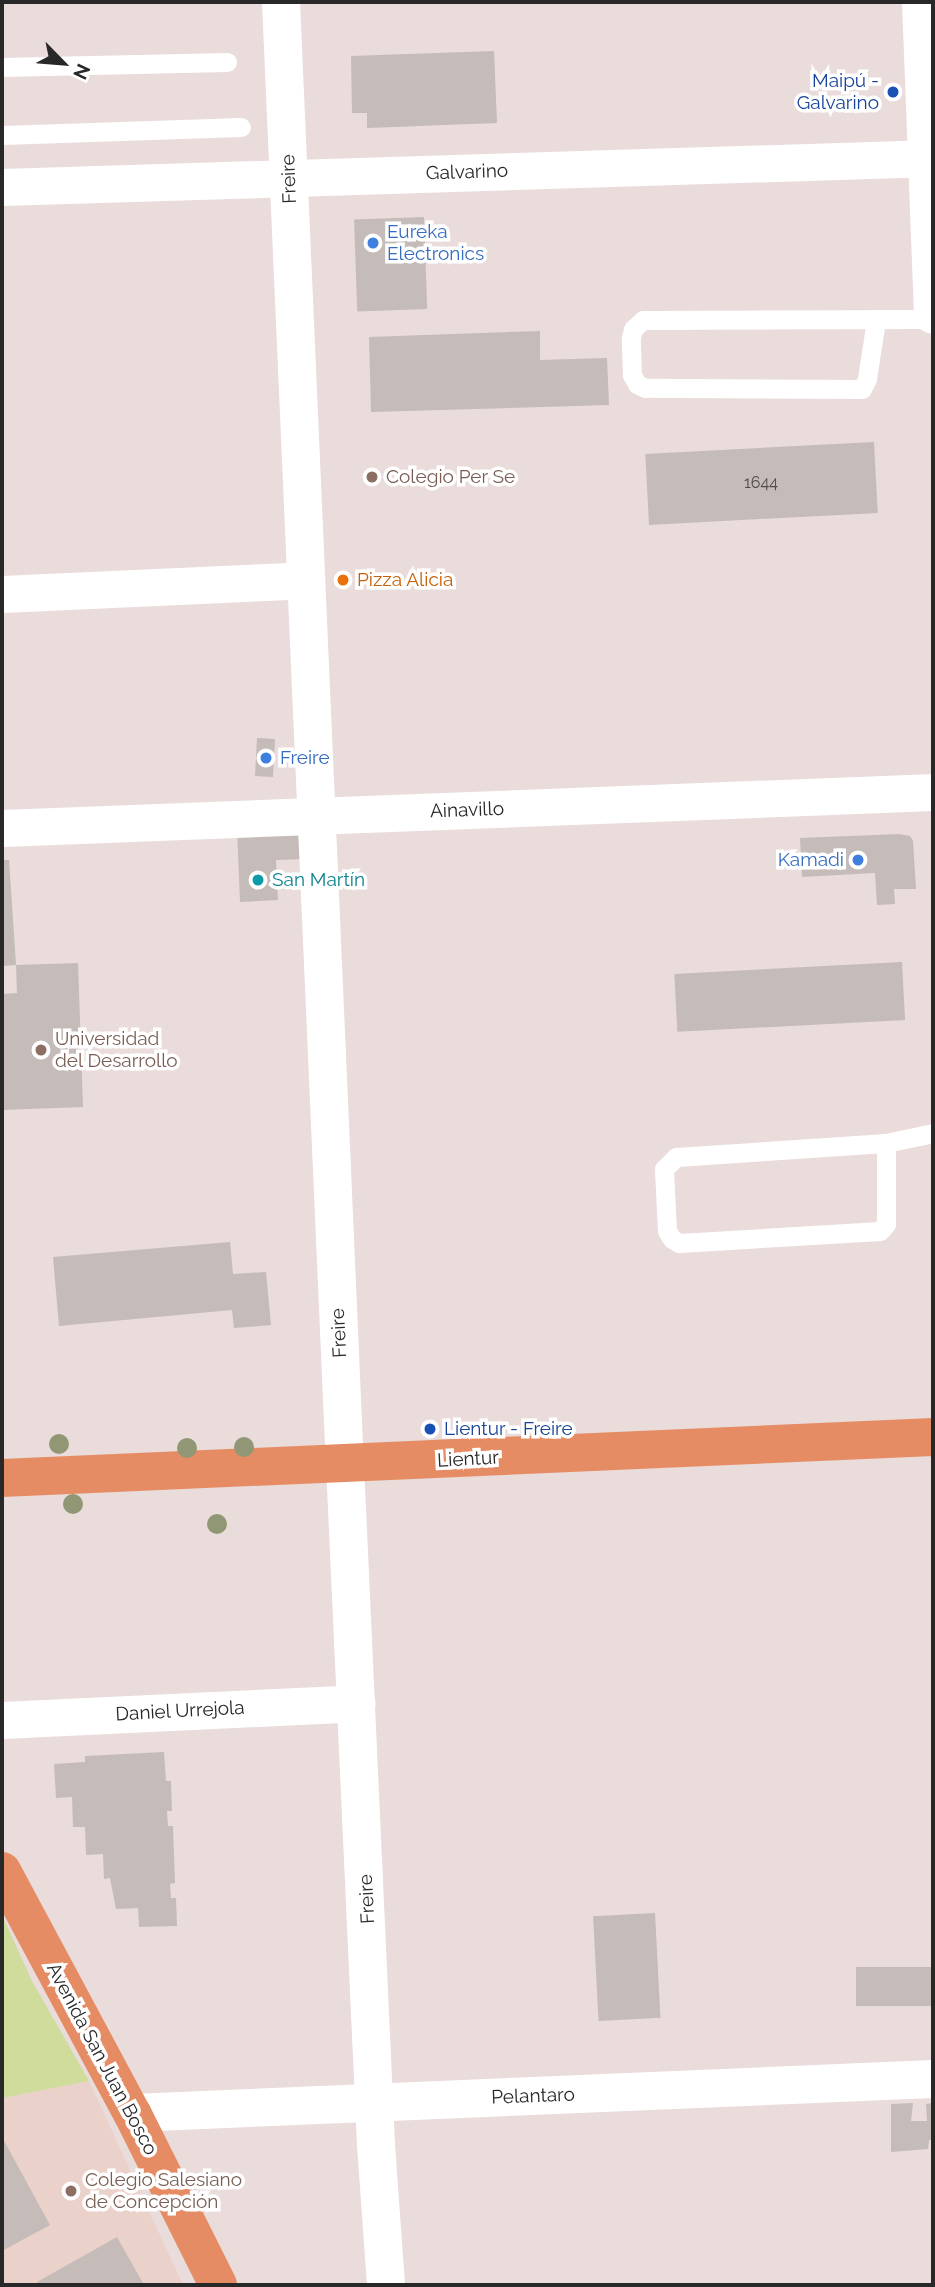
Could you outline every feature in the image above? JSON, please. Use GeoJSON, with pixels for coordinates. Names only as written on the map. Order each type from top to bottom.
{"type":"FeatureCollection","features":[{"type":"Feature","properties":{"kind":"main road","name":"Freire"},"geometry":{"type":"LineString","coordinates":[[281,2],[345,1465],[377,2103],[376,2145],[386,2285]]}},
{"type":"Feature","properties":{"kind":"main road"},"geometry":{"type":"LineString","coordinates":[[921,2],[930,158],[933,317]]}},
{"type":"Feature","properties":{"kind":"main road","name":"Lientur"},"geometry":{"type":"LineString","coordinates":[[2,1478],[345,1465],[933,1437]]}},
{"type":"Feature","properties":{"kind":"main road","name":"Avenida San Juan Bosco"},"geometry":{"type":"LineString","coordinates":[[2,1871],[132,2113],[218,2285]]}},
{"type":"Feature","properties":{"kind":"main road","name":"Pelantaro"},"geometry":{"type":"LineString","coordinates":[[132,2113],[933,2080]]}},
{"type":"Feature","properties":{"kind":"street","name":"Galvarino"},"geometry":{"type":"LineString","coordinates":[[2,187],[930,158]]}},
{"type":"Feature","properties":{"kind":"street"},"geometry":{"type":"LineString","coordinates":[[2,594],[306,580]]}},
{"type":"Feature","properties":{"kind":"street","name":"Ainavillo"},"geometry":{"type":"LineString","coordinates":[[2,828],[933,792]]}},
{"type":"Feature","properties":{"kind":"street","name":"Daniel Urrejola"},"geometry":{"type":"LineString","coordinates":[[2,1720],[357,1703]]}},
{"type":"Feature","properties":{"kind":"lane"},"geometry":{"type":"LineString","coordinates":[[2,67],[227,62]]}},
{"type":"Feature","properties":{"kind":"lane"},"geometry":{"type":"LineString","coordinates":[[2,135],[241,127]]}},
{"type":"Feature","properties":{"kind":"lane"},"geometry":{"type":"LineString","coordinates":[[876,320],[867,379],[862,389],[645,388],[637,384],[632,376],[631,338],[633,329],[643,320],[876,320],[933,317]]}},
{"type":"Feature","properties":{"kind":"lane"},"geometry":{"type":"LineString","coordinates":[[886,1143],[886,1224],[880,1231],[679,1243],[672,1239],[667,1231],[664,1169],[676,1157],[886,1143],[933,1133]]}},
{"type":"Feature","properties":{"kind":"shaded area","name":"Colegio Salesiano de Concepción"},"geometry":{"type":"Polygon","coordinates":[[[89,2081],[183,2285],[2,2285],[2,2098],[89,2081]]]}},
{"type":"Feature","properties":{"kind":"green space"},"geometry":{"type":"Polygon","coordinates":[[[2,1915],[32,1981],[89,2081],[2,2098],[2,1915]]]}},
{"type":"Feature","properties":{"kind":"building"},"geometry":{"type":"Polygon","coordinates":[[[494,51],[497,123],[367,128],[367,113],[352,113],[351,56],[494,51]]]}},
{"type":"Feature","properties":{"kind":"building"},"geometry":{"type":"Polygon","coordinates":[[[424,217],[427,309],[357,311],[354,219],[424,217]]]}},
{"type":"Feature","properties":{"kind":"building"},"geometry":{"type":"Polygon","coordinates":[[[540,331],[540,360],[607,358],[609,405],[371,412],[369,337],[540,331]]]}},
{"type":"Feature","properties":{"kind":"building"},"geometry":{"type":"Polygon","coordinates":[[[874,442],[878,513],[649,525],[645,454],[874,442]]]}},
{"type":"Feature","properties":{"kind":"building","name":"Pizza Alicia"},"geometry":{"type":"Polygon","coordinates":[[[338,572],[347,572],[347,587],[339,588],[338,572]]]}},
{"type":"Feature","properties":{"kind":"building","name":"Freire"},"geometry":{"type":"Polygon","coordinates":[[[257,738],[275,739],[273,777],[255,776],[257,738]]]}},
{"type":"Feature","properties":{"kind":"building","name":"San Martín"},"geometry":{"type":"Polygon","coordinates":[[[290,825],[306,838],[307,859],[276,860],[278,900],[240,902],[237,827],[290,825]]]}},
{"type":"Feature","properties":{"kind":"building","name":"Kamadi"},"geometry":{"type":"Polygon","coordinates":[[[899,834],[910,836],[913,841],[916,889],[894,889],[895,904],[877,905],[875,873],[802,877],[800,838],[899,834]]]}},
{"type":"Feature","properties":{"kind":"building"},"geometry":{"type":"Polygon","coordinates":[[[2,860],[9,860],[16,965],[2,966],[2,860]]]}},
{"type":"Feature","properties":{"kind":"building"},"geometry":{"type":"Polygon","coordinates":[[[902,962],[905,1020],[677,1032],[674,974],[902,962]]]}},
{"type":"Feature","properties":{"kind":"building","name":"Universidad del Desarrollo"},"geometry":{"type":"Polygon","coordinates":[[[78,963],[83,1107],[2,1110],[2,994],[17,993],[16,965],[78,963]]]}},
{"type":"Feature","properties":{"kind":"building"},"geometry":{"type":"Polygon","coordinates":[[[230,1242],[233,1274],[266,1272],[271,1325],[234,1328],[232,1310],[59,1326],[53,1257],[230,1242]]]}},
{"type":"Feature","properties":{"kind":"building"},"geometry":{"type":"Polygon","coordinates":[[[164,1752],[166,1781],[171,1781],[172,1811],[167,1811],[168,1826],[173,1826],[175,1883],[170,1884],[171,1898],[176,1898],[177,1926],[139,1927],[138,1908],[116,1909],[110,1878],[104,1879],[103,1854],[86,1855],[85,1827],[73,1827],[72,1797],[56,1798],[54,1764],[85,1762],[85,1756],[164,1752]]]}},
{"type":"Feature","properties":{"kind":"building"},"geometry":{"type":"Polygon","coordinates":[[[655,1913],[660,2018],[599,2021],[593,1916],[655,1913]]]}},
{"type":"Feature","properties":{"kind":"building"},"geometry":{"type":"Polygon","coordinates":[[[856,1967],[933,1967],[933,2006],[856,2006],[856,1967]]]}},
{"type":"Feature","properties":{"kind":"building"},"geometry":{"type":"Polygon","coordinates":[[[913,2103],[911,2121],[927,2121],[926,2104],[933,2103],[933,2140],[929,2140],[928,2149],[891,2152],[891,2104],[913,2103]]]}},
{"type":"Feature","properties":{"kind":"building"},"geometry":{"type":"Polygon","coordinates":[[[2,2137],[50,2225],[2,2251],[2,2137]]]}},
{"type":"Feature","properties":{"kind":"building"},"geometry":{"type":"Polygon","coordinates":[[[117,2237],[144,2285],[39,2285],[37,2282],[117,2237]]]}},
{"type":"Feature","properties":{"kind":"place","name":"Maipú - Galvarino"},"geometry":{"type":"Point","coordinates":[893,92]}},
{"type":"Feature","properties":{"kind":"place","name":"Eureka Electronics"},"geometry":{"type":"Point","coordinates":[373,243]}},
{"type":"Feature","properties":{"kind":"place","name":"Colegio Per Se"},"geometry":{"type":"Point","coordinates":[372,477]}},
{"type":"Feature","properties":{"kind":"place","name":"Pizza Alicia"},"geometry":{"type":"Point","coordinates":[343,580]}},
{"type":"Feature","properties":{"kind":"place","name":"Freire"},"geometry":{"type":"Point","coordinates":[266,758]}},
{"type":"Feature","properties":{"kind":"place","name":"Kamadi"},"geometry":{"type":"Point","coordinates":[858,860]}},
{"type":"Feature","properties":{"kind":"place","name":"San Martín"},"geometry":{"type":"Point","coordinates":[258,880]}},
{"type":"Feature","properties":{"kind":"place","name":"Universidad del Desarrollo"},"geometry":{"type":"Point","coordinates":[41,1050]}},
{"type":"Feature","properties":{"kind":"place","name":"Lientur - Freire"},"geometry":{"type":"Point","coordinates":[430,1429]}},
{"type":"Feature","properties":{"kind":"place","name":"Colegio Salesiano de Concepción"},"geometry":{"type":"Point","coordinates":[71,2191]}}]}
